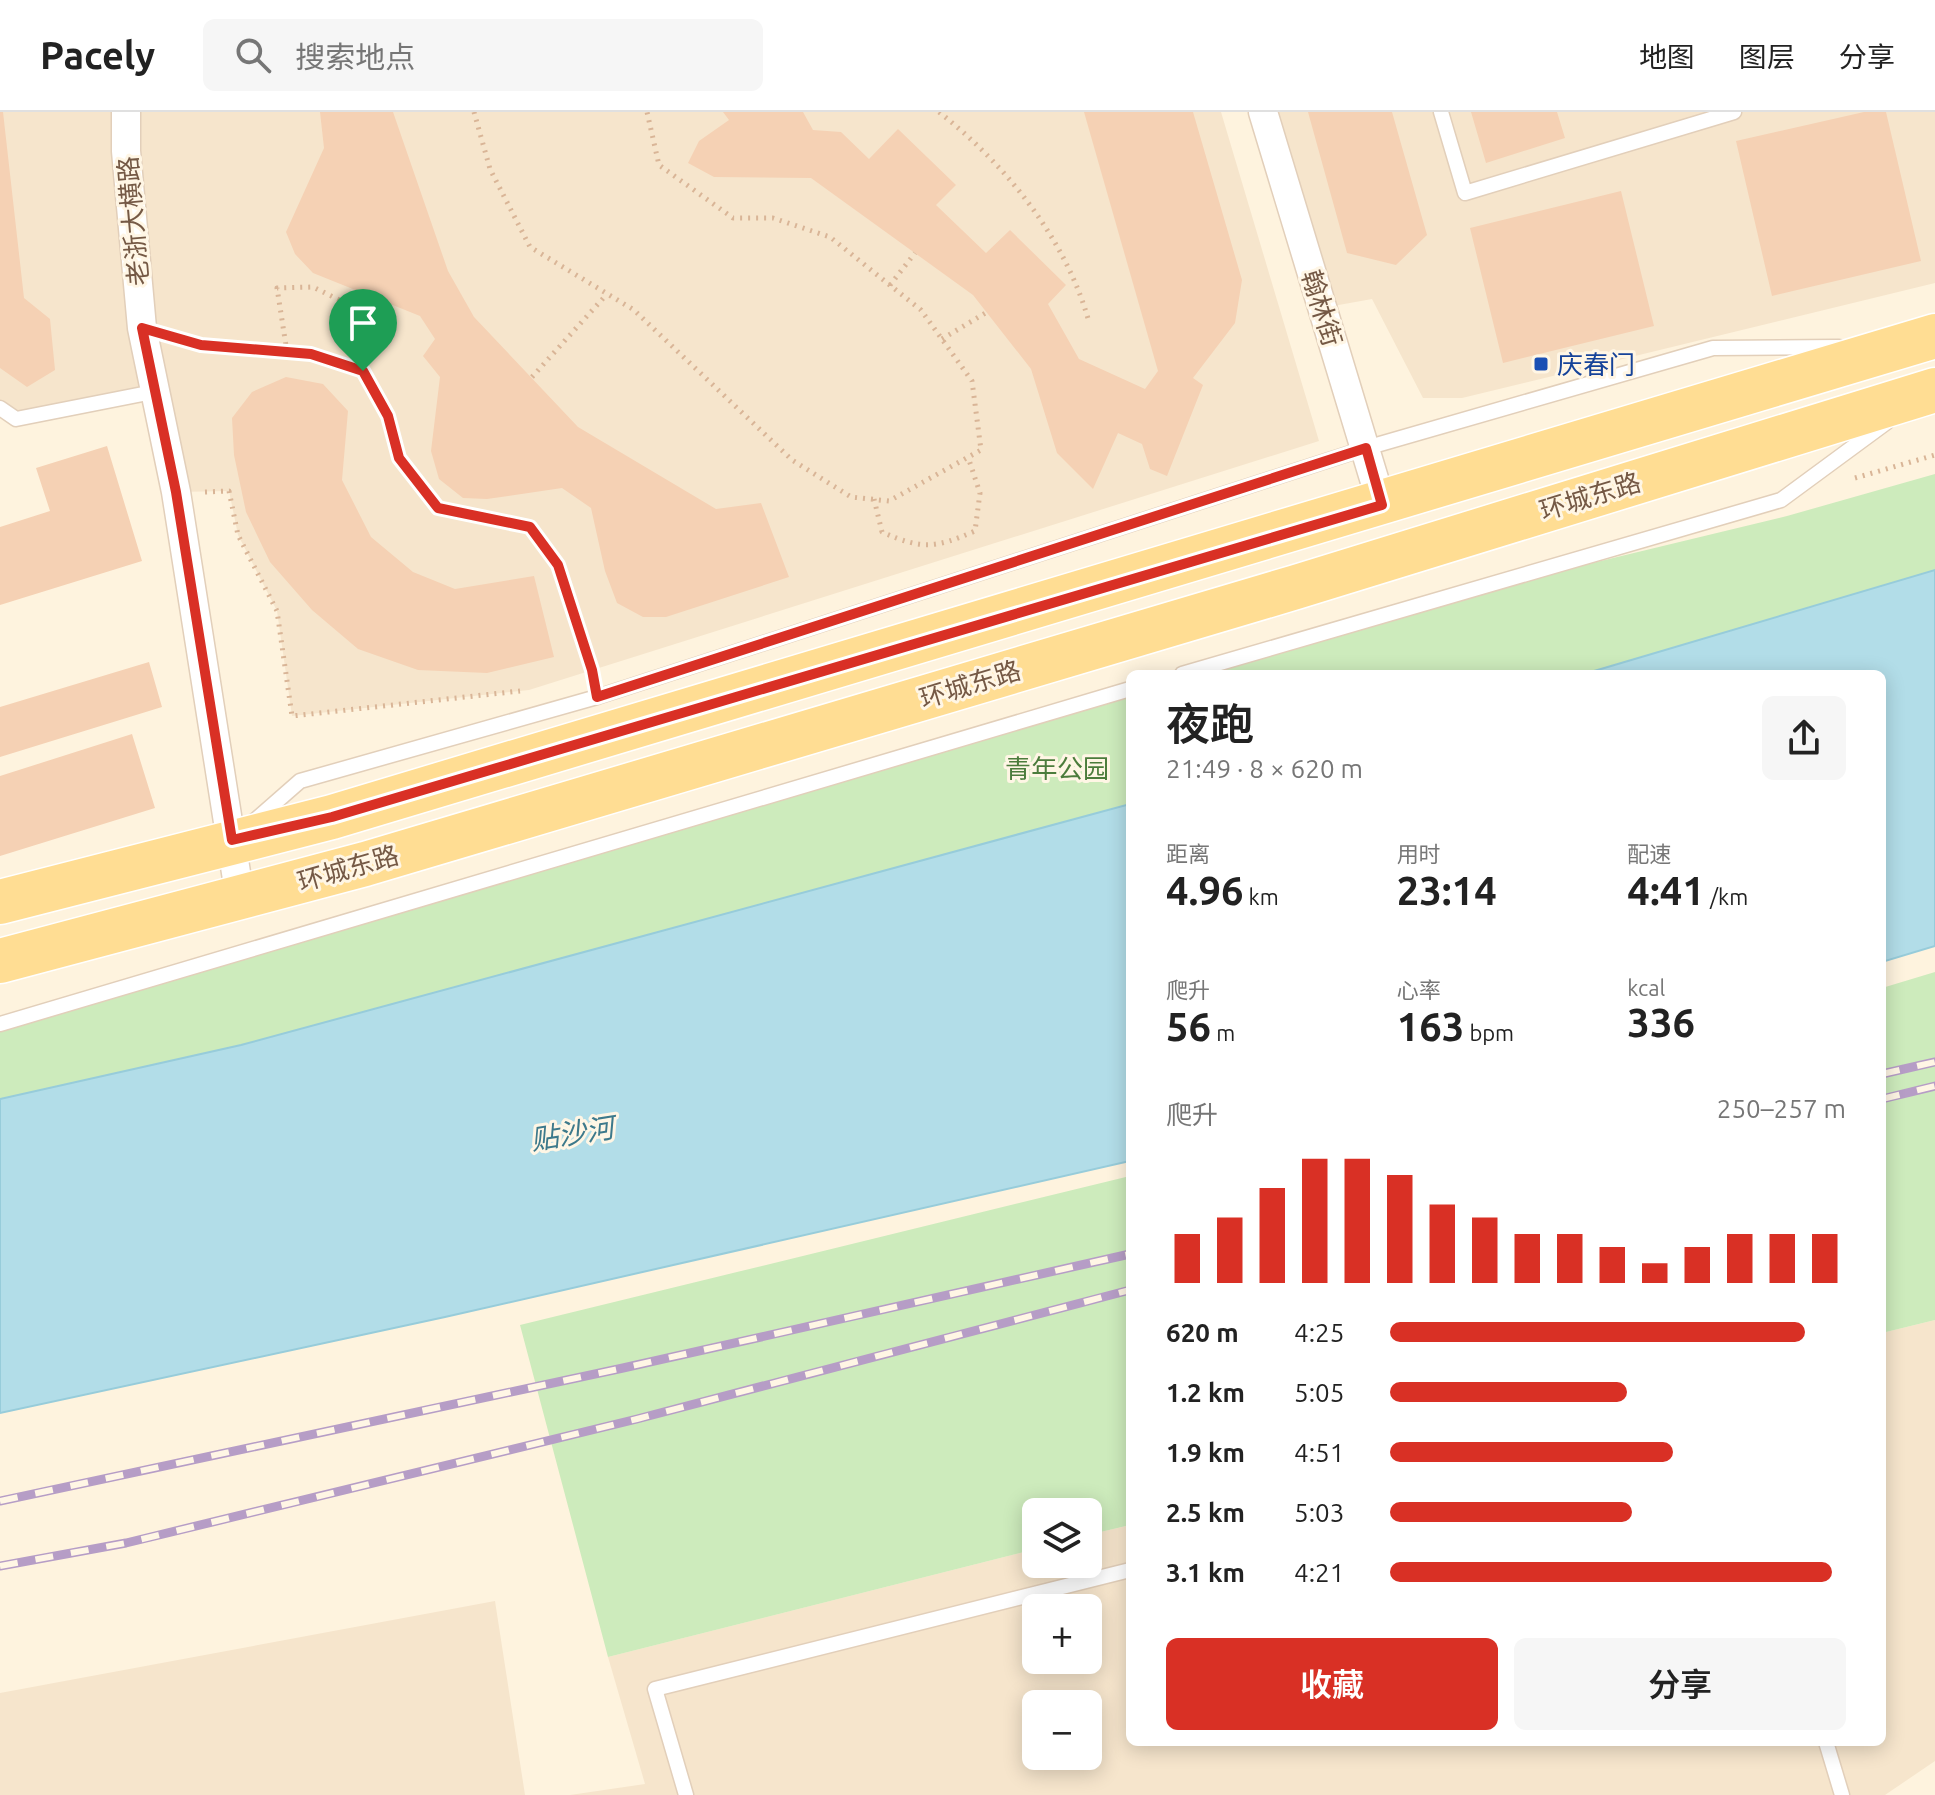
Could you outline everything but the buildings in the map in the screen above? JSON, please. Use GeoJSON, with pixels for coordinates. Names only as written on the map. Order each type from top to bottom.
{"type":"FeatureCollection","features":[{"type":"Feature","properties":{"kind":"main road","name":"环城东路"},"geometry":{"type":"LineString","coordinates":[[0,902],[232,840],[332,817],[1382,505],[1919,341]]}},
{"type":"Feature","properties":{"kind":"main road","name":"环城东路"},"geometry":{"type":"LineString","coordinates":[[0,961],[240,898],[1280,592],[1932,391]]}},
{"type":"Feature","properties":{"kind":"street","name":"老浙大横路"},"geometry":{"type":"LineString","coordinates":[[126,112],[126,151],[142,328],[176,492],[240,898]]}},
{"type":"Feature","properties":{"kind":"street","name":"翰林街"},"geometry":{"type":"LineString","coordinates":[[1263,112],[1382,505]]}},
{"type":"Feature","properties":{"kind":"lane"},"geometry":{"type":"LineString","coordinates":[[1441,112],[1465,193],[1734,112]]}},
{"type":"Feature","properties":{"kind":"lane","name":"环城东路"},"geometry":{"type":"LineString","coordinates":[[232,840],[300,781],[597,697],[1366,448],[1713,348],[1919,341]]}},
{"type":"Feature","properties":{"kind":"lane"},"geometry":{"type":"LineString","coordinates":[[1196,670],[1781,500],[1932,391]]}},
{"type":"Feature","properties":{"kind":"lane"},"geometry":{"type":"LineString","coordinates":[[0,408],[16,419],[153,392]]}},
{"type":"Feature","properties":{"kind":"lane"},"geometry":{"type":"LineString","coordinates":[[0,1024],[1126,690]]}},
{"type":"Feature","properties":{"kind":"lane"},"geometry":{"type":"LineString","coordinates":[[686,1795],[655,1689],[1126,1571]]}},
{"type":"Feature","properties":{"kind":"lane"},"geometry":{"type":"LineString","coordinates":[[1827,1746],[1842,1795]]}},
{"type":"Feature","properties":{"kind":"path"},"geometry":{"type":"LineString","coordinates":[[474,112],[490,169],[530,247],[634,310],[792,460],[851,497],[889,501],[981,450],[972,381],[921,310],[830,237],[773,218],[733,218],[659,165],[647,112]]}},
{"type":"Feature","properties":{"kind":"path"},"geometry":{"type":"LineString","coordinates":[[939,112],[979,143],[1037,215],[1081,294],[1089,322]]}},
{"type":"Feature","properties":{"kind":"path"},"geometry":{"type":"LineString","coordinates":[[890,285],[915,253]]}},
{"type":"Feature","properties":{"kind":"path"},"geometry":{"type":"LineString","coordinates":[[287,352],[277,288],[313,287],[380,320]]}},
{"type":"Feature","properties":{"kind":"path"},"geometry":{"type":"LineString","coordinates":[[532,377],[607,294]]}},
{"type":"Feature","properties":{"kind":"path"},"geometry":{"type":"LineString","coordinates":[[363,371],[385,302]]}},
{"type":"Feature","properties":{"kind":"path"},"geometry":{"type":"LineString","coordinates":[[942,339],[987,312]]}},
{"type":"Feature","properties":{"kind":"path"},"geometry":{"type":"LineString","coordinates":[[142,328],[201,345],[311,354],[363,371],[388,416],[399,458],[438,508],[530,527],[558,565],[592,670],[597,697]]}},
{"type":"Feature","properties":{"kind":"path"},"geometry":{"type":"LineString","coordinates":[[874,499],[882,532],[914,546],[945,544],[975,531],[980,493],[968,457]]}},
{"type":"Feature","properties":{"kind":"path"},"geometry":{"type":"LineString","coordinates":[[176,492],[229,491],[238,535],[277,611],[292,716],[529,690]]}},
{"type":"Feature","properties":{"kind":"path"},"geometry":{"type":"LineString","coordinates":[[580,674],[592,670]]}},
{"type":"Feature","properties":{"kind":"shaded area"},"geometry":{"type":"Polygon","coordinates":[[[0,112],[1221,112],[1319,441],[529,690],[292,716],[277,611],[238,535],[229,491],[176,492],[153,392],[16,419],[0,408],[0,112]]]}},
{"type":"Feature","properties":{"kind":"shaded area"},"geometry":{"type":"Polygon","coordinates":[[[1263,112],[1935,112],[1935,283],[1462,398],[1423,398],[1372,299],[1322,308],[1263,112]]]}},
{"type":"Feature","properties":{"kind":"shaded area"},"geometry":{"type":"Polygon","coordinates":[[[1935,1320],[1935,1761],[1885,1795],[570,1795],[645,1784],[608,1657],[1022,1553],[1022,1578],[1102,1578],[1102,1532],[1126,1526],[1126,1746],[1886,1746],[1886,1332],[1935,1320]]]}},
{"type":"Feature","properties":{"kind":"shaded area"},"geometry":{"type":"Polygon","coordinates":[[[495,1601],[525,1795],[0,1795],[0,1693],[495,1601]]]}},
{"type":"Feature","properties":{"kind":"green space"},"geometry":{"type":"Polygon","coordinates":[[[1935,474],[1935,570],[1598,670],[1196,670],[1397,610],[1787,516],[1935,474]]]}},
{"type":"Feature","properties":{"kind":"green space","name":"青年公园"},"geometry":{"type":"Polygon","coordinates":[[[1126,691],[1126,805],[241,1045],[0,1099],[0,1025],[1126,691]]]}},
{"type":"Feature","properties":{"kind":"green space"},"geometry":{"type":"Polygon","coordinates":[[[1935,972],[1935,1320],[1886,1332],[1886,987],[1935,972]]]}},
{"type":"Feature","properties":{"kind":"green space"},"geometry":{"type":"Polygon","coordinates":[[[1126,1177],[1126,1526],[1102,1532],[1102,1498],[1022,1498],[1022,1553],[608,1657],[520,1325],[1126,1177]]]}},
{"type":"Feature","properties":{"kind":"water"},"geometry":{"type":"Polygon","coordinates":[[[1935,570],[1935,946],[1886,961],[1886,670],[1598,670],[1935,570]]]}},
{"type":"Feature","properties":{"kind":"water","name":"贴沙河"},"geometry":{"type":"Polygon","coordinates":[[[1126,805],[1126,1162],[445,1317],[0,1413],[0,1099],[241,1045],[1126,805]]]}},
{"type":"Feature","properties":{"kind":"railway"},"geometry":{"type":"LineString","coordinates":[[1886,1073],[1935,1062]]}},
{"type":"Feature","properties":{"kind":"railway"},"geometry":{"type":"LineString","coordinates":[[1886,1098],[1935,1086]]}},
{"type":"Feature","properties":{"kind":"railway"},"geometry":{"type":"LineString","coordinates":[[0,1501],[623,1368],[1126,1255]]}},
{"type":"Feature","properties":{"kind":"railway"},"geometry":{"type":"LineString","coordinates":[[0,1566],[126,1543],[637,1419],[1126,1291]]}},
{"type":"Feature","properties":{"kind":"place","name":"庆春门"},"geometry":{"type":"Point","coordinates":[1541,364]}},
{"type":"Feature","properties":{"kind":"route"},"geometry":{"type":"LineString","coordinates":[[142,328],[201,345],[311,354],[363,371],[388,416],[399,458],[438,508],[530,527],[558,565],[592,670],[597,697],[1366,448],[1382,505],[332,817],[232,840],[176,492],[142,328]]}}]}
